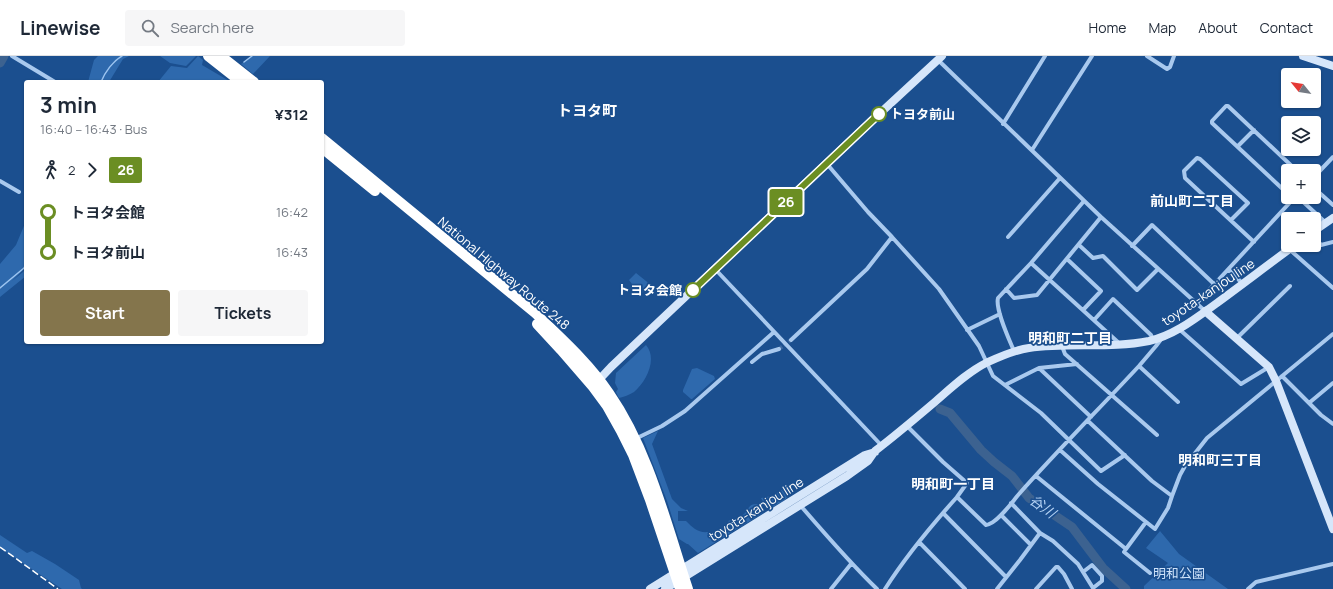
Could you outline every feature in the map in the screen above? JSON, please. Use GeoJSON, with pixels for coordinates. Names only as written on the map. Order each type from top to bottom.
{"type":"FeatureCollection","features":[{"type":"Feature","properties":{"kind":"highway"},"geometry":{"type":"LineString","coordinates":[[208,56],[222,58],[251,80]]}},
{"type":"Feature","properties":{"kind":"highway"},"geometry":{"type":"LineString","coordinates":[[222,58],[239,80]]}},
{"type":"Feature","properties":{"kind":"highway","name":"National Highway Route 248"},"geometry":{"type":"LineString","coordinates":[[324,140],[535,313],[566,343],[596,383],[622,413],[650,473],[679,578]]}},
{"type":"Feature","properties":{"kind":"highway","name":"National Highway Route 248"},"geometry":{"type":"LineString","coordinates":[[324,150],[541,328],[561,350],[596,383],[633,455],[679,578],[688,589]]}},
{"type":"Feature","properties":{"kind":"main road"},"geometry":{"type":"LineString","coordinates":[[1303,56],[1333,66]]}},
{"type":"Feature","properties":{"kind":"main road"},"geometry":{"type":"LineString","coordinates":[[596,383],[826,163],[940,58]]}},
{"type":"Feature","properties":{"kind":"main road"},"geometry":{"type":"LineString","coordinates":[[1321,226],[1333,218]]}},
{"type":"Feature","properties":{"kind":"main road","name":"toyota-kanjou line"},"geometry":{"type":"LineString","coordinates":[[665,589],[679,578],[798,502],[847,476],[868,461],[879,449],[971,372],[986,363],[1014,351],[1028,348],[1121,345],[1153,340],[1162,337],[1179,329],[1285,252]]}},
{"type":"Feature","properties":{"kind":"main road"},"geometry":{"type":"LineString","coordinates":[[1205,311],[1269,367],[1279,379],[1333,529]]}},
{"type":"Feature","properties":{"kind":"main road","name":"toyota-kanjou line"},"geometry":{"type":"LineString","coordinates":[[650,589],[679,578]]}},
{"type":"Feature","properties":{"kind":"street"},"geometry":{"type":"LineString","coordinates":[[12,56],[52,80]]}},
{"type":"Feature","properties":{"kind":"street"},"geometry":{"type":"LineString","coordinates":[[1003,124],[1045,56]]}},
{"type":"Feature","properties":{"kind":"street"},"geometry":{"type":"LineString","coordinates":[[1032,150],[1092,56]]}},
{"type":"Feature","properties":{"kind":"street"},"geometry":{"type":"LineString","coordinates":[[1147,56],[1167,69],[1170,67],[1174,56]]}},
{"type":"Feature","properties":{"kind":"street"},"geometry":{"type":"LineString","coordinates":[[940,58],[1003,124],[1132,246],[1205,311]]}},
{"type":"Feature","properties":{"kind":"street"},"geometry":{"type":"LineString","coordinates":[[1281,187],[1212,123],[1212,121],[1226,106],[1228,106],[1290,164]]}},
{"type":"Feature","properties":{"kind":"street"},"geometry":{"type":"LineString","coordinates":[[1238,146],[1254,130]]}},
{"type":"Feature","properties":{"kind":"street"},"geometry":{"type":"LineString","coordinates":[[1321,170],[1333,157]]}},
{"type":"Feature","properties":{"kind":"street"},"geometry":{"type":"LineString","coordinates":[[1231,220],[1248,203],[1200,159],[1197,158],[1184,171],[1185,178],[1254,242]]}},
{"type":"Feature","properties":{"kind":"street"},"geometry":{"type":"LineString","coordinates":[[826,163],[868,212],[939,289],[979,346],[993,376],[1041,413],[1101,471],[1125,455]]}},
{"type":"Feature","properties":{"kind":"street"},"geometry":{"type":"LineString","coordinates":[[1008,237],[1060,178]]}},
{"type":"Feature","properties":{"kind":"street"},"geometry":{"type":"LineString","coordinates":[[0,180],[19,192]]}},
{"type":"Feature","properties":{"kind":"street"},"geometry":{"type":"LineString","coordinates":[[1321,194],[1333,205]]}},
{"type":"Feature","properties":{"kind":"street"},"geometry":{"type":"LineString","coordinates":[[1014,351],[1000,314],[997,302],[998,298],[1031,263],[1084,201]]}},
{"type":"Feature","properties":{"kind":"street"},"geometry":{"type":"LineString","coordinates":[[1197,303],[1289,204]]}},
{"type":"Feature","properties":{"kind":"street"},"geometry":{"type":"LineString","coordinates":[[1302,204],[1326,223]]}},
{"type":"Feature","properties":{"kind":"street"},"geometry":{"type":"LineString","coordinates":[[1006,289],[1014,298],[1037,295],[1101,217]]}},
{"type":"Feature","properties":{"kind":"street"},"geometry":{"type":"LineString","coordinates":[[1132,246],[1152,225],[1214,284]]}},
{"type":"Feature","properties":{"kind":"street"},"geometry":{"type":"LineString","coordinates":[[791,340],[867,269],[892,237]]}},
{"type":"Feature","properties":{"kind":"street"},"geometry":{"type":"LineString","coordinates":[[1321,245],[1333,242]]}},
{"type":"Feature","properties":{"kind":"street"},"geometry":{"type":"LineString","coordinates":[[1079,245],[1093,258],[1103,256],[1137,290],[1158,269]]}},
{"type":"Feature","properties":{"kind":"street"},"geometry":{"type":"LineString","coordinates":[[1297,252],[1333,288]]}},
{"type":"Feature","properties":{"kind":"street"},"geometry":{"type":"LineString","coordinates":[[1066,259],[1101,290],[1083,310]]}},
{"type":"Feature","properties":{"kind":"street"},"geometry":{"type":"LineString","coordinates":[[1031,263],[1121,345]]}},
{"type":"Feature","properties":{"kind":"street"},"geometry":{"type":"LineString","coordinates":[[715,269],[879,449]]}},
{"type":"Feature","properties":{"kind":"street"},"geometry":{"type":"LineString","coordinates":[[1229,270],[1243,284]]}},
{"type":"Feature","properties":{"kind":"street"},"geometry":{"type":"LineString","coordinates":[[1237,338],[1290,286]]}},
{"type":"Feature","properties":{"kind":"street"},"geometry":{"type":"LineString","coordinates":[[1094,320],[1113,299],[1151,335],[1153,340]]}},
{"type":"Feature","properties":{"kind":"street"},"geometry":{"type":"LineString","coordinates":[[967,330],[1000,314]]}},
{"type":"Feature","properties":{"kind":"street"},"geometry":{"type":"LineString","coordinates":[[1179,329],[1241,384],[1269,367]]}},
{"type":"Feature","properties":{"kind":"street"},"geometry":{"type":"LineString","coordinates":[[634,439],[662,426],[685,411],[774,332]]}},
{"type":"Feature","properties":{"kind":"street"},"geometry":{"type":"LineString","coordinates":[[1060,450],[1098,484],[1155,529],[1168,508],[1182,471],[1207,438],[1333,334]]}},
{"type":"Feature","properties":{"kind":"street"},"geometry":{"type":"LineString","coordinates":[[957,497],[986,525],[989,525],[1001,515],[1026,486],[1139,366],[1162,337]]}},
{"type":"Feature","properties":{"kind":"street"},"geometry":{"type":"LineString","coordinates":[[1062,346],[1065,354],[1157,435]]}},
{"type":"Feature","properties":{"kind":"street"},"geometry":{"type":"LineString","coordinates":[[752,362],[762,354],[779,349]]}},
{"type":"Feature","properties":{"kind":"street"},"geometry":{"type":"LineString","coordinates":[[1004,385],[1038,368],[1077,364]]}},
{"type":"Feature","properties":{"kind":"street"},"geometry":{"type":"LineString","coordinates":[[1139,366],[1178,402]]}},
{"type":"Feature","properties":{"kind":"street"},"geometry":{"type":"LineString","coordinates":[[1038,368],[1152,481],[1172,496]]}},
{"type":"Feature","properties":{"kind":"street"},"geometry":{"type":"LineString","coordinates":[[1279,379],[1332,422]]}},
{"type":"Feature","properties":{"kind":"street"},"geometry":{"type":"LineString","coordinates":[[1309,403],[1333,383]]}},
{"type":"Feature","properties":{"kind":"street"},"geometry":{"type":"LineString","coordinates":[[885,589],[927,531],[957,497],[967,483],[906,426]]}},
{"type":"Feature","properties":{"kind":"street"},"geometry":{"type":"LineString","coordinates":[[1036,476],[1126,549]]}},
{"type":"Feature","properties":{"kind":"street"},"geometry":{"type":"LineString","coordinates":[[798,502],[851,564],[877,589]]}},
{"type":"Feature","properties":{"kind":"street"},"geometry":{"type":"LineString","coordinates":[[1011,503],[1040,533],[1053,541],[1078,564],[1083,572],[1094,588],[1102,581],[1102,576],[1092,565],[1083,572]]}},
{"type":"Feature","properties":{"kind":"street"},"geometry":{"type":"LineString","coordinates":[[942,513],[1006,578]]}},
{"type":"Feature","properties":{"kind":"street"},"geometry":{"type":"LineString","coordinates":[[1001,515],[1031,545]]}},
{"type":"Feature","properties":{"kind":"street"},"geometry":{"type":"LineString","coordinates":[[1146,522],[1124,552],[1150,573]]}},
{"type":"Feature","properties":{"kind":"street"},"geometry":{"type":"LineString","coordinates":[[997,589],[1040,533]]}},
{"type":"Feature","properties":{"kind":"street"},"geometry":{"type":"LineString","coordinates":[[919,542],[965,589]]}},
{"type":"Feature","properties":{"kind":"street"},"geometry":{"type":"LineString","coordinates":[[831,589],[851,564]]}},
{"type":"Feature","properties":{"kind":"street"},"geometry":{"type":"LineString","coordinates":[[1248,589],[1256,582],[1333,564]]}},
{"type":"Feature","properties":{"kind":"street"},"geometry":{"type":"LineString","coordinates":[[1037,589],[1056,567],[1058,567],[1064,574],[1072,589]]}},
{"type":"Feature","properties":{"kind":"green space"},"geometry":{"type":"Polygon","coordinates":[[[98,56],[129,56],[123,59],[110,80],[89,80],[94,60],[98,56]]]}},
{"type":"Feature","properties":{"kind":"green space"},"geometry":{"type":"Polygon","coordinates":[[[160,56],[196,56],[186,66],[170,63],[160,56]]]}},
{"type":"Feature","properties":{"kind":"green space"},"geometry":{"type":"Polygon","coordinates":[[[198,56],[203,60],[202,65],[228,80],[160,80],[171,66],[187,68],[198,56]]]}},
{"type":"Feature","properties":{"kind":"green space"},"geometry":{"type":"Polygon","coordinates":[[[252,56],[270,56],[253,74],[241,64],[252,56]]]}},
{"type":"Feature","properties":{"kind":"green space"},"geometry":{"type":"Polygon","coordinates":[[[24,226],[24,268],[12,281],[24,271],[24,278],[0,297],[0,264],[16,245],[24,226]]]}},
{"type":"Feature","properties":{"kind":"green space"},"geometry":{"type":"Polygon","coordinates":[[[636,273],[651,285],[640,295],[629,280],[636,273]]]}},
{"type":"Feature","properties":{"kind":"green space"},"geometry":{"type":"Polygon","coordinates":[[[646,345],[651,357],[651,363],[643,382],[634,392],[619,398],[616,392],[618,389],[615,383],[616,373],[646,345]]]}},
{"type":"Feature","properties":{"kind":"green space"},"geometry":{"type":"Polygon","coordinates":[[[697,368],[714,376],[715,379],[691,399],[683,392],[683,390],[692,369],[697,368]]]}},
{"type":"Feature","properties":{"kind":"green space"},"geometry":{"type":"Polygon","coordinates":[[[658,431],[652,444],[672,499],[681,508],[688,511],[678,511],[678,521],[686,521],[696,530],[708,532],[715,538],[733,526],[728,521],[743,515],[752,505],[758,504],[763,513],[698,553],[688,544],[679,539],[667,501],[643,438],[658,431]]]}},
{"type":"Feature","properties":{"kind":"green space"},"geometry":{"type":"Polygon","coordinates":[[[781,490],[784,491],[787,497],[786,499],[768,510],[761,498],[772,496],[781,490]]]}},
{"type":"Feature","properties":{"kind":"green space","name":"明和公園"},"geometry":{"type":"Polygon","coordinates":[[[1160,531],[1179,554],[1228,589],[1144,589],[1144,586],[1168,563],[1146,548],[1160,531]]]}},
{"type":"Feature","properties":{"kind":"green space"},"geometry":{"type":"Polygon","coordinates":[[[0,535],[27,553],[32,551],[55,564],[79,580],[82,589],[62,589],[0,548],[0,535]]]}},
{"type":"Feature","properties":{"kind":"waterway"},"geometry":{"type":"LineString","coordinates":[[0,63],[4,56]]}},
{"type":"Feature","properties":{"kind":"waterway"},"geometry":{"type":"LineString","coordinates":[[102,80],[110,67],[122,56]]}},
{"type":"Feature","properties":{"kind":"waterway"},"geometry":{"type":"LineString","coordinates":[[244,62],[252,56]]}},
{"type":"Feature","properties":{"kind":"waterway"},"geometry":{"type":"LineString","coordinates":[[0,288],[24,268]]}},
{"type":"Feature","properties":{"kind":"waterway","name":"谷川"},"geometry":{"type":"LineString","coordinates":[[940,409],[950,413],[981,450],[1012,476],[1029,498],[1072,527],[1103,568],[1126,589]]}},
{"type":"Feature","properties":{"kind":"tunnel"},"geometry":{"type":"LineString","coordinates":[[779,349],[791,340]]}},
{"type":"Feature","properties":{"kind":"railway"},"geometry":{"type":"LineString","coordinates":[[0,547],[58,589]]}},
{"type":"Feature","properties":{"kind":"bus line","name":"26"},"geometry":{"type":"LineString","coordinates":[[693,290],[879,114]]}},
{"type":"Feature","properties":{"kind":"place","name":"トヨタ前山"},"geometry":{"type":"Point","coordinates":[879,114]}},
{"type":"Feature","properties":{"kind":"place","name":"トヨタ会館"},"geometry":{"type":"Point","coordinates":[693,290]}},
{"type":"Feature","properties":{"kind":"district","name":"トヨタ町"},"geometry":{"type":"Point","coordinates":[587,110]}},
{"type":"Feature","properties":{"kind":"district","name":"前山町二丁目"},"geometry":{"type":"Point","coordinates":[1192,200]}},
{"type":"Feature","properties":{"kind":"district","name":"明和町二丁目"},"geometry":{"type":"Point","coordinates":[1070,337]}},
{"type":"Feature","properties":{"kind":"district","name":"明和町三丁目"},"geometry":{"type":"Point","coordinates":[1220,459]}},
{"type":"Feature","properties":{"kind":"district","name":"明和町一丁目"},"geometry":{"type":"Point","coordinates":[953,483]}}]}
